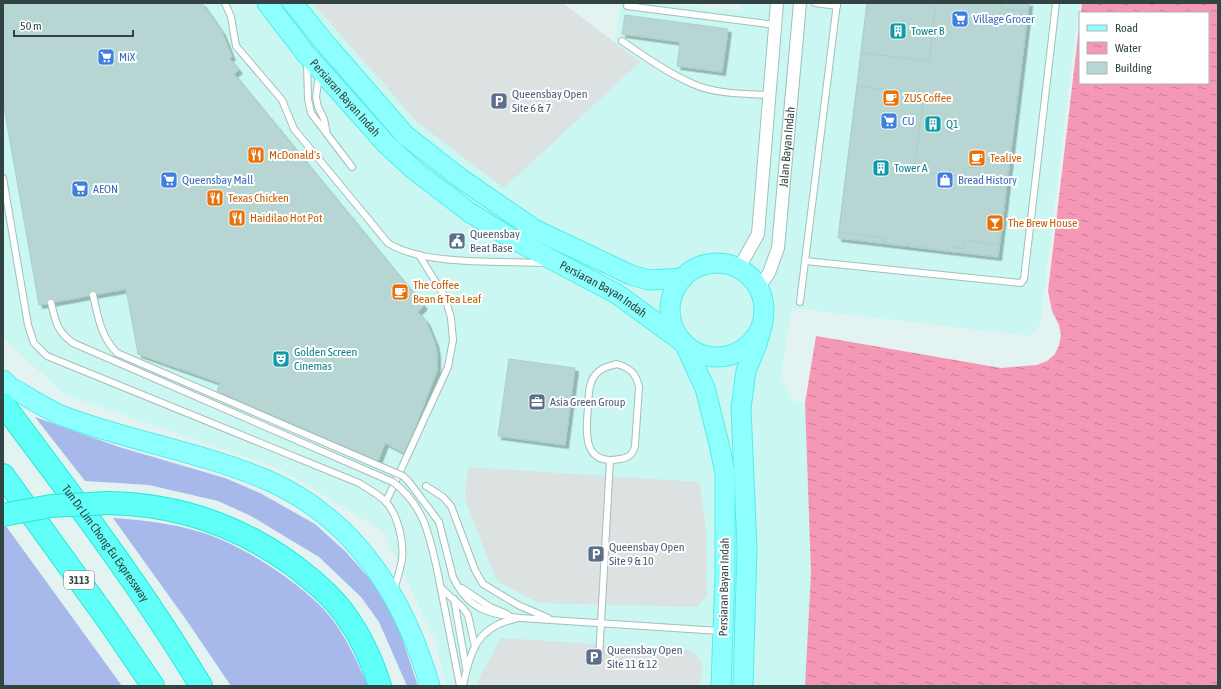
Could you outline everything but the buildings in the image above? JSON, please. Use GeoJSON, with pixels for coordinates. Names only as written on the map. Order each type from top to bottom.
{"type":"FeatureCollection","features":[{"type":"Feature","properties":{"kind":"highway","name":"Tun Dr Lim Chong Eu Expressway"},"geometry":{"type":"LineString","coordinates":[[3,404],[101,535],[172,638],[201,686]]}},
{"type":"Feature","properties":{"kind":"highway","name":"3113"},"geometry":{"type":"LineString","coordinates":[[3,475],[110,623],[153,686]]}},
{"type":"Feature","properties":{"kind":"highway"},"geometry":{"type":"LineString","coordinates":[[3,515],[51,506],[108,502],[151,505],[184,512],[231,528],[263,545],[303,572],[334,602],[351,623],[373,665],[380,686]]}},
{"type":"Feature","properties":{"kind":"main road","name":"Persiaran Bayan Indah"},"geometry":{"type":"LineString","coordinates":[[266,3],[306,54],[386,144],[413,169],[469,212],[510,238],[617,294],[684,343],[705,388],[725,473],[724,631],[721,686]]}},
{"type":"Feature","properties":{"kind":"main road","name":"Persiaran Bayan Indah"},"geometry":{"type":"LineString","coordinates":[[293,3],[325,43],[405,135],[460,178],[534,229],[631,275],[649,280],[683,278]]}},
{"type":"Feature","properties":{"kind":"main road"},"geometry":{"type":"LineString","coordinates":[[710,264],[724,264],[739,268],[750,276],[759,288],[763,299],[764,310],[763,322],[748,346],[736,353],[722,356],[708,356],[695,351],[684,343],[676,331],[671,318],[671,303],[675,290],[683,278],[695,269],[710,264]]}},
{"type":"Feature","properties":{"kind":"main road","name":"Persiaran Bayan Indah"},"geometry":{"type":"LineString","coordinates":[[743,686],[747,548],[741,408],[746,371],[757,344],[763,322]]}},
{"type":"Feature","properties":{"kind":"main road"},"geometry":{"type":"LineString","coordinates":[[3,380],[10,386],[62,416],[226,466],[268,481],[301,499],[330,520],[357,545],[380,572],[410,629],[430,686]]}},
{"type":"Feature","properties":{"kind":"main road"},"geometry":{"type":"LineString","coordinates":[[351,623],[377,662],[389,686]]}},
{"type":"Feature","properties":{"kind":"street","name":"Jalan Bayan Indah"},"geometry":{"type":"LineString","coordinates":[[739,268],[758,234],[777,3]]}},
{"type":"Feature","properties":{"kind":"street","name":"Jalan Bayan Indah"},"geometry":{"type":"LineString","coordinates":[[759,288],[769,273],[778,248],[800,3]]}},
{"type":"Feature","properties":{"kind":"lane"},"geometry":{"type":"LineString","coordinates":[[225,3],[231,17],[236,46],[282,100],[294,129],[388,243],[398,249],[419,255],[456,260],[556,263]]}},
{"type":"Feature","properties":{"kind":"lane"},"geometry":{"type":"LineString","coordinates":[[800,302],[837,5],[815,3]]}},
{"type":"Feature","properties":{"kind":"lane"},"geometry":{"type":"LineString","coordinates":[[805,261],[1021,283],[1024,279],[1056,3]]}},
{"type":"Feature","properties":{"kind":"lane"},"geometry":{"type":"LineString","coordinates":[[628,6],[776,25]]}},
{"type":"Feature","properties":{"kind":"lane"},"geometry":{"type":"LineString","coordinates":[[622,41],[652,62],[695,85],[733,93],[769,95]]}},
{"type":"Feature","properties":{"kind":"lane"},"geometry":{"type":"LineString","coordinates":[[306,54],[309,106],[315,121],[352,166]]}},
{"type":"Feature","properties":{"kind":"lane"},"geometry":{"type":"LineString","coordinates":[[319,68],[316,97],[318,107],[324,119],[327,135]]}},
{"type":"Feature","properties":{"kind":"lane"},"geometry":{"type":"LineString","coordinates":[[3,178],[28,325],[34,343],[47,356],[359,483],[377,494],[386,502],[392,512],[402,542],[402,560],[393,595]]}},
{"type":"Feature","properties":{"kind":"lane"},"geometry":{"type":"LineString","coordinates":[[386,502],[448,367],[453,340],[451,318],[445,297],[419,255]]}},
{"type":"Feature","properties":{"kind":"lane"},"geometry":{"type":"LineString","coordinates":[[93,295],[101,331],[108,344],[117,353],[403,476],[439,522],[453,577],[468,599],[485,612],[493,615],[520,618],[724,631]]}},
{"type":"Feature","properties":{"kind":"lane"},"geometry":{"type":"LineString","coordinates":[[51,303],[57,327],[62,334],[72,342],[393,482],[403,490],[424,519],[428,528],[462,686]]}},
{"type":"Feature","properties":{"kind":"lane"},"geometry":{"type":"LineString","coordinates":[[617,364],[629,368],[638,380],[639,387],[636,439],[634,452],[629,456],[610,460],[599,457],[588,446],[585,434],[590,383],[600,370],[617,364]]}},
{"type":"Feature","properties":{"kind":"lane"},"geometry":{"type":"LineString","coordinates":[[599,659],[610,460]]}},
{"type":"Feature","properties":{"kind":"lane"},"geometry":{"type":"LineString","coordinates":[[426,486],[443,496],[451,506],[474,570],[483,584],[518,605],[554,620]]}},
{"type":"Feature","properties":{"kind":"lane"},"geometry":{"type":"LineString","coordinates":[[442,589],[454,599],[468,615],[475,647]]}},
{"type":"Feature","properties":{"kind":"lane"},"geometry":{"type":"LineString","coordinates":[[454,599],[466,669]]}},
{"type":"Feature","properties":{"kind":"lane"},"geometry":{"type":"LineString","coordinates":[[462,686],[466,669],[475,647],[486,631],[503,622],[520,618]]}},
{"type":"Feature","properties":{"kind":"shaded area"},"geometry":{"type":"Polygon","coordinates":[[[3,3],[563,3],[615,45],[620,3],[653,3],[741,10],[742,3],[1079,3],[1040,325],[1030,336],[792,308],[781,377],[794,401],[805,403],[811,573],[805,686],[446,686],[436,643],[383,531],[280,469],[64,394],[3,338],[3,3]]]}},
{"type":"Feature","properties":{"kind":"shaded area","name":"Queensbay Open Site 6 & 7"},"geometry":{"type":"Polygon","coordinates":[[[313,3],[563,3],[640,62],[504,188],[418,123],[313,3]]]}},
{"type":"Feature","properties":{"kind":"shaded area"},"geometry":{"type":"Polygon","coordinates":[[[35,417],[119,447],[225,478],[260,493],[315,524],[345,551],[377,587],[399,629],[418,686],[407,686],[379,622],[361,597],[319,557],[251,516],[218,501],[149,485],[85,481],[35,417]]]}},
{"type":"Feature","properties":{"kind":"shaded area","name":"Queensbay Open Site 9 & 10"},"geometry":{"type":"Polygon","coordinates":[[[468,467],[699,482],[706,527],[707,595],[697,607],[539,603],[497,581],[465,499],[468,467]]]}},
{"type":"Feature","properties":{"kind":"shaded area"},"geometry":{"type":"Polygon","coordinates":[[[113,518],[157,522],[200,532],[234,546],[272,567],[321,606],[332,619],[347,643],[368,686],[231,686],[187,621],[113,518]]]}},
{"type":"Feature","properties":{"kind":"shaded area"},"geometry":{"type":"Polygon","coordinates":[[[3,522],[122,686],[3,686],[3,522]]]}},
{"type":"Feature","properties":{"kind":"shaded area","name":"Queensbay Open Site 11 & 12"},"geometry":{"type":"Polygon","coordinates":[[[501,638],[691,650],[702,663],[700,686],[478,686],[479,678],[501,638]]]}},
{"type":"Feature","properties":{"kind":"water"},"geometry":{"type":"Polygon","coordinates":[[[1082,3],[1218,3],[1218,686],[805,686],[811,573],[805,403],[816,336],[1001,368],[1037,365],[1047,361],[1055,354],[1061,335],[1059,325],[1052,311],[1048,291],[1079,28],[1079,84],[1209,84],[1209,12],[1081,12],[1082,3]]]}},
{"type":"Feature","properties":{"kind":"place","name":"Village Grocer"},"geometry":{"type":"Point","coordinates":[960,19]}},
{"type":"Feature","properties":{"kind":"place","name":"Tower B"},"geometry":{"type":"Point","coordinates":[898,31]}},
{"type":"Feature","properties":{"kind":"place","name":"MiX"},"geometry":{"type":"Point","coordinates":[106,57]}},
{"type":"Feature","properties":{"kind":"place","name":"ZUS Coffee"},"geometry":{"type":"Point","coordinates":[891,98]}},
{"type":"Feature","properties":{"kind":"place","name":"Queensbay Open Site 6 & 7"},"geometry":{"type":"Point","coordinates":[499,101]}},
{"type":"Feature","properties":{"kind":"place","name":"CU"},"geometry":{"type":"Point","coordinates":[889,121]}},
{"type":"Feature","properties":{"kind":"place","name":"Q1"},"geometry":{"type":"Point","coordinates":[933,124]}},
{"type":"Feature","properties":{"kind":"place","name":"McDonald's"},"geometry":{"type":"Point","coordinates":[256,155]}},
{"type":"Feature","properties":{"kind":"place","name":"Tealive"},"geometry":{"type":"Point","coordinates":[977,158]}},
{"type":"Feature","properties":{"kind":"place","name":"Tower A"},"geometry":{"type":"Point","coordinates":[881,168]}},
{"type":"Feature","properties":{"kind":"place","name":"Queensbay Mall"},"geometry":{"type":"Point","coordinates":[169,180]}},
{"type":"Feature","properties":{"kind":"place","name":"Bread History"},"geometry":{"type":"Point","coordinates":[945,180]}},
{"type":"Feature","properties":{"kind":"place","name":"AEON"},"geometry":{"type":"Point","coordinates":[80,189]}},
{"type":"Feature","properties":{"kind":"place","name":"Texas Chicken"},"geometry":{"type":"Point","coordinates":[215,198]}},
{"type":"Feature","properties":{"kind":"place","name":"Haidilao Hot Pot"},"geometry":{"type":"Point","coordinates":[237,218]}},
{"type":"Feature","properties":{"kind":"place","name":"The Brew House"},"geometry":{"type":"Point","coordinates":[995,223]}},
{"type":"Feature","properties":{"kind":"place","name":"Queensbay Beat Base"},"geometry":{"type":"Point","coordinates":[457,241]}},
{"type":"Feature","properties":{"kind":"place","name":"The Coffee Bean & Tea Leaf"},"geometry":{"type":"Point","coordinates":[400,292]}},
{"type":"Feature","properties":{"kind":"place","name":"Golden Screen Cinemas"},"geometry":{"type":"Point","coordinates":[281,359]}},
{"type":"Feature","properties":{"kind":"place","name":"Asia Green Group"},"geometry":{"type":"Point","coordinates":[537,402]}},
{"type":"Feature","properties":{"kind":"place","name":"Queensbay Open Site 9 & 10"},"geometry":{"type":"Point","coordinates":[596,554]}},
{"type":"Feature","properties":{"kind":"place","name":"Queensbay Open Site 11 & 12"},"geometry":{"type":"Point","coordinates":[594,657]}}]}
